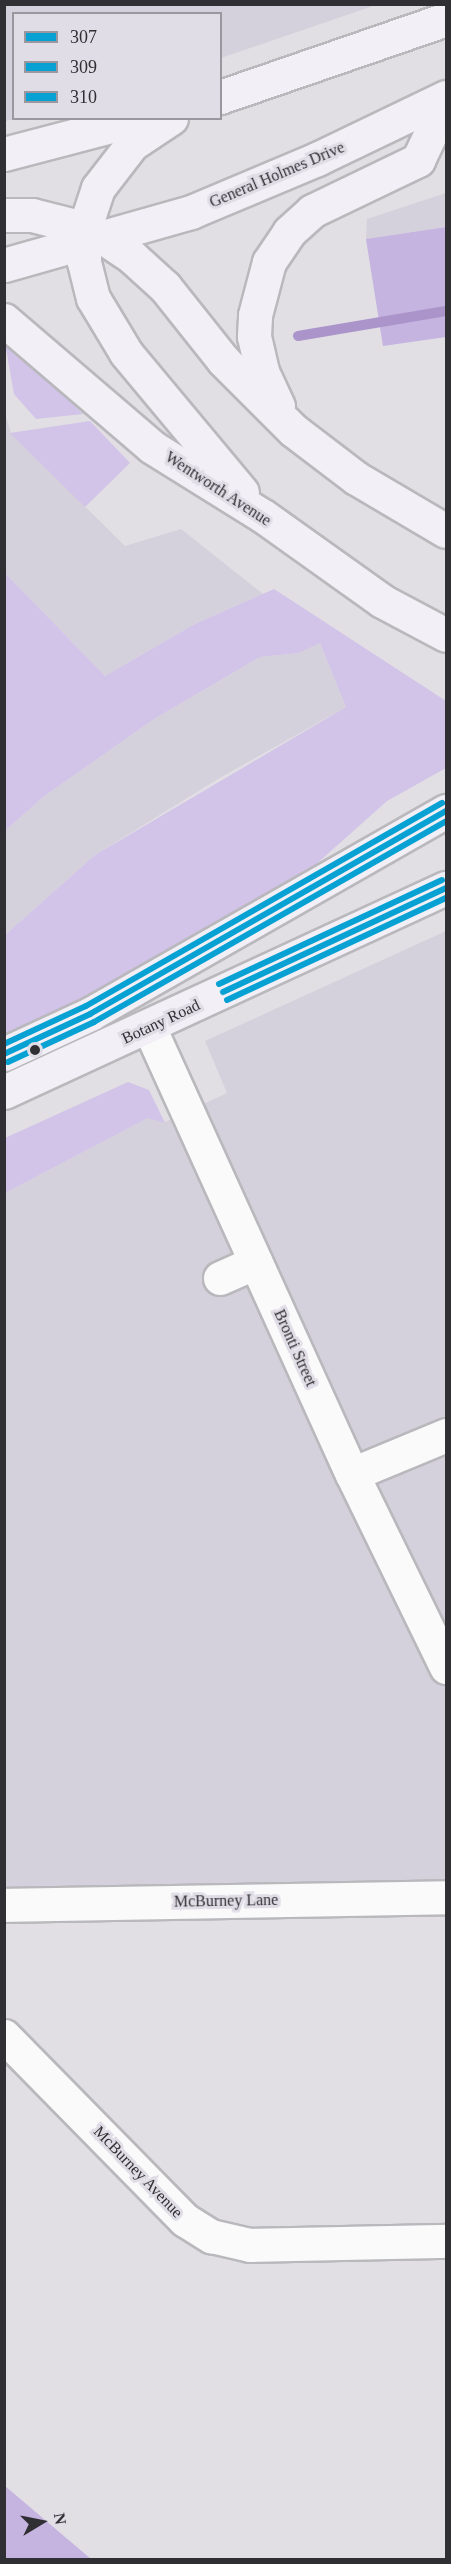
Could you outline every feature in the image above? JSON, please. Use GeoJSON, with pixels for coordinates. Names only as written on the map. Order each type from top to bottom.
{"type":"FeatureCollection","features":[{"type":"Feature","properties":{"kind":"main road"},"geometry":{"type":"LineString","coordinates":[[222,96],[447,19]]}},
{"type":"Feature","properties":{"kind":"main road"},"geometry":{"type":"LineString","coordinates":[[293,430],[262,371],[254,336],[256,306],[269,262],[289,232],[312,211],[418,160],[447,99]]}},
{"type":"Feature","properties":{"kind":"main road","name":"General Holmes Drive"},"geometry":{"type":"LineString","coordinates":[[4,265],[89,236],[190,212],[317,159],[447,99]]}},
{"type":"Feature","properties":{"kind":"main road"},"geometry":{"type":"LineString","coordinates":[[4,154],[133,120]]}},
{"type":"Feature","properties":{"kind":"main road"},"geometry":{"type":"LineString","coordinates":[[168,120],[132,144],[111,167],[88,211],[89,236],[84,262],[93,298],[126,353],[263,516]]}},
{"type":"Feature","properties":{"kind":"main road"},"geometry":{"type":"LineString","coordinates":[[4,215],[32,215],[89,236],[132,257],[165,287],[223,360],[293,430],[356,478],[441,526]]}},
{"type":"Feature","properties":{"kind":"main road","name":"Wentworth Avenue"},"geometry":{"type":"LineString","coordinates":[[4,320],[152,447],[263,516],[382,601],[447,635]]}},
{"type":"Feature","properties":{"kind":"main road"},"geometry":{"type":"LineString","coordinates":[[4,1054],[90,1014],[447,811]]}},
{"type":"Feature","properties":{"kind":"main road"},"geometry":{"type":"LineString","coordinates":[[399,839],[447,825]]}},
{"type":"Feature","properties":{"kind":"main road","name":"Botany Road"},"geometry":{"type":"LineString","coordinates":[[4,1092],[447,888]]}},
{"type":"Feature","properties":{"kind":"street","name":"Bronti Street"},"geometry":{"type":"LineString","coordinates":[[149,1027],[352,1474],[446,1667]]}},
{"type":"Feature","properties":{"kind":"street"},"geometry":{"type":"LineString","coordinates":[[220,1278],[256,1262]]}},
{"type":"Feature","properties":{"kind":"street"},"geometry":{"type":"LineString","coordinates":[[352,1474],[447,1435]]}},
{"type":"Feature","properties":{"kind":"street","name":"McBurney Lane"},"geometry":{"type":"LineString","coordinates":[[4,1905],[447,1897]]}},
{"type":"Feature","properties":{"kind":"street","name":"McBurney Avenue"},"geometry":{"type":"LineString","coordinates":[[4,2036],[185,2220],[211,2236],[250,2244],[447,2241]]}},
{"type":"Feature","properties":{"kind":"shaded area"},"geometry":{"type":"Polygon","coordinates":[[[5,4],[376,5],[222,58],[222,12],[12,12],[12,120],[5,121],[5,4]]]}},
{"type":"Feature","properties":{"kind":"shaded area"},"geometry":{"type":"Polygon","coordinates":[[[446,193],[446,227],[366,239],[367,219],[446,193]]]}},
{"type":"Feature","properties":{"kind":"shaded area"},"geometry":{"type":"Polygon","coordinates":[[[446,227],[446,337],[383,346],[366,239],[446,227]]]}},
{"type":"Feature","properties":{"kind":"shaded area"},"geometry":{"type":"Polygon","coordinates":[[[5,343],[36,368],[83,414],[36,419],[14,394],[5,343]]]}},
{"type":"Feature","properties":{"kind":"shaded area"},"geometry":{"type":"Polygon","coordinates":[[[6,417],[11,433],[125,546],[181,529],[263,594],[195,624],[105,676],[5,573],[6,417]]]}},
{"type":"Feature","properties":{"kind":"shaded area"},"geometry":{"type":"Polygon","coordinates":[[[90,421],[130,463],[85,507],[10,433],[90,421]]]}},
{"type":"Feature","properties":{"kind":"shaded area"},"geometry":{"type":"Polygon","coordinates":[[[5,573],[105,676],[195,624],[274,589],[446,701],[446,768],[387,801],[313,867],[68,1006],[5,1037],[5,935],[95,855],[346,707],[320,643],[299,653],[260,657],[154,719],[43,797],[5,831],[5,573]]]}},
{"type":"Feature","properties":{"kind":"shaded area"},"geometry":{"type":"Polygon","coordinates":[[[320,643],[346,707],[218,779],[95,855],[5,935],[5,831],[43,797],[154,719],[260,657],[299,653],[320,643]]]}},
{"type":"Feature","properties":{"kind":"shaded area"},"geometry":{"type":"Polygon","coordinates":[[[446,931],[446,1884],[5,1889],[5,1193],[148,1118],[165,1122],[227,1093],[205,1041],[446,931]]]}},
{"type":"Feature","properties":{"kind":"shaded area"},"geometry":{"type":"Polygon","coordinates":[[[128,1082],[149,1090],[165,1123],[148,1118],[5,1193],[5,1138],[128,1082]]]}},
{"type":"Feature","properties":{"kind":"shaded area"},"geometry":{"type":"Polygon","coordinates":[[[5,2486],[91,2559],[5,2559],[5,2486]]]}},
{"type":"Feature","properties":{"kind":"waterway"},"geometry":{"type":"LineString","coordinates":[[298,336],[446,311]]}},
{"type":"Feature","properties":{"kind":"transit line","name":"310"},"geometry":{"type":"LineString","coordinates":[[4,1044],[86,1006],[442,803]]}},
{"type":"Feature","properties":{"kind":"transit line","name":"307"},"geometry":{"type":"LineString","coordinates":[[4,1054],[90,1014],[446,811]]}},
{"type":"Feature","properties":{"kind":"transit line","name":"309"},"geometry":{"type":"LineString","coordinates":[[8,1062],[94,1022],[446,821]]}},
{"type":"Feature","properties":{"kind":"transit line","name":"310"},"geometry":{"type":"LineString","coordinates":[[219,984],[442,880]]}},
{"type":"Feature","properties":{"kind":"transit line","name":"307"},"geometry":{"type":"LineString","coordinates":[[223,992],[446,888]]}},
{"type":"Feature","properties":{"kind":"transit line","name":"309"},"geometry":{"type":"LineString","coordinates":[[227,1000],[446,898]]}}]}
